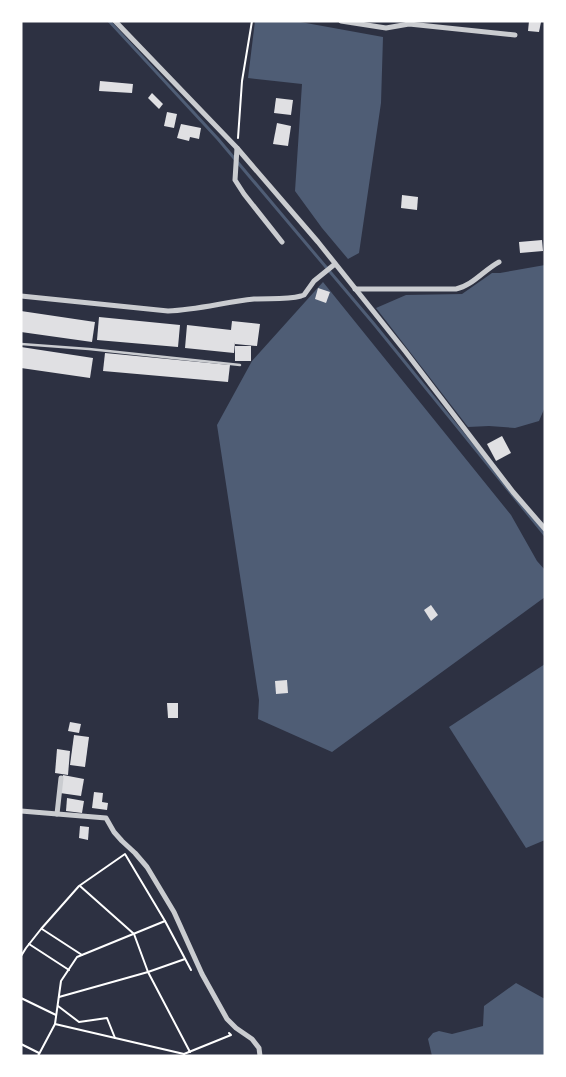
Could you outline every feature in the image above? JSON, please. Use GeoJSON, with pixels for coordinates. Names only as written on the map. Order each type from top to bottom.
{"type":"FeatureCollection","features":[{"type":"Feature","properties":{"kind":"street"},"geometry":{"type":"LineString","coordinates":[[115,21],[237,148],[318,242],[333,266],[355,289],[405,351],[513,492],[545,529]]}},
{"type":"Feature","properties":{"kind":"street"},"geometry":{"type":"LineString","coordinates":[[342,21],[386,28],[409,24],[514,35]]}},
{"type":"Feature","properties":{"kind":"street"},"geometry":{"type":"LineString","coordinates":[[237,148],[235,180],[282,242]]}},
{"type":"Feature","properties":{"kind":"street"},"geometry":{"type":"LineString","coordinates":[[355,289],[463,288],[499,262]]}},
{"type":"Feature","properties":{"kind":"street"},"geometry":{"type":"LineString","coordinates":[[21,296],[168,311],[186,310],[221,303],[301,296],[314,281],[333,266]]}},
{"type":"Feature","properties":{"kind":"street"},"geometry":{"type":"LineString","coordinates":[[57,814],[61,778]]}},
{"type":"Feature","properties":{"kind":"street"},"geometry":{"type":"LineString","coordinates":[[21,812],[106,818],[114,832],[147,867],[174,912],[202,974],[227,1019],[256,1043],[260,1056]]}},
{"type":"Feature","properties":{"kind":"lane"},"geometry":{"type":"LineString","coordinates":[[21,344],[240,365]]}},
{"type":"Feature","properties":{"kind":"path"},"geometry":{"type":"LineString","coordinates":[[237,148],[242,81],[252,21]]}},
{"type":"Feature","properties":{"kind":"path"},"geometry":{"type":"LineString","coordinates":[[21,956],[41,928],[79,886],[125,854],[165,921],[194,976]]}},
{"type":"Feature","properties":{"kind":"path"},"geometry":{"type":"LineString","coordinates":[[79,886],[134,934],[148,972],[190,1052]]}},
{"type":"Feature","properties":{"kind":"path"},"geometry":{"type":"LineString","coordinates":[[21,1044],[39,1055],[55,1024],[61,981],[77,957],[165,921]]}},
{"type":"Feature","properties":{"kind":"path"},"geometry":{"type":"LineString","coordinates":[[41,928],[82,955]]}},
{"type":"Feature","properties":{"kind":"path"},"geometry":{"type":"LineString","coordinates":[[29,944],[69,970]]}},
{"type":"Feature","properties":{"kind":"path"},"geometry":{"type":"LineString","coordinates":[[59,997],[148,972],[185,959]]}},
{"type":"Feature","properties":{"kind":"path"},"geometry":{"type":"LineString","coordinates":[[21,998],[56,1015]]}},
{"type":"Feature","properties":{"kind":"path"},"geometry":{"type":"LineString","coordinates":[[58,1006],[79,1022],[107,1018],[115,1038]]}},
{"type":"Feature","properties":{"kind":"path"},"geometry":{"type":"LineString","coordinates":[[55,1024],[184,1055],[231,1035],[225,1028]]}},
{"type":"Feature","properties":{"kind":"water"},"geometry":{"type":"Polygon","coordinates":[[[255,21],[295,21],[383,37],[381,103],[359,253],[348,259],[295,191],[302,84],[248,78],[255,21]]]}},
{"type":"Feature","properties":{"kind":"water"},"geometry":{"type":"Polygon","coordinates":[[[545,265],[545,407],[539,421],[515,428],[468,427],[376,308],[406,295],[462,294],[492,273],[545,265]]]}},
{"type":"Feature","properties":{"kind":"water"},"geometry":{"type":"Polygon","coordinates":[[[323,282],[511,515],[537,561],[545,570],[545,597],[332,752],[258,719],[259,700],[217,425],[252,361],[323,282]]]}},
{"type":"Feature","properties":{"kind":"water"},"geometry":{"type":"Polygon","coordinates":[[[545,664],[545,840],[526,848],[449,727],[545,664]]]}},
{"type":"Feature","properties":{"kind":"water"},"geometry":{"type":"Polygon","coordinates":[[[516,983],[545,999],[545,1056],[432,1056],[428,1039],[433,1033],[439,1031],[452,1034],[483,1026],[484,1006],[516,983]]]}},
{"type":"Feature","properties":{"kind":"building"},"geometry":{"type":"Polygon","coordinates":[[[529,21],[541,22],[539,32],[528,31],[529,21]]]}},
{"type":"Feature","properties":{"kind":"building"},"geometry":{"type":"Polygon","coordinates":[[[100,81],[133,84],[132,93],[99,91],[100,81]]]}},
{"type":"Feature","properties":{"kind":"building"},"geometry":{"type":"Polygon","coordinates":[[[152,93],[163,104],[159,109],[148,98],[152,93]]]}},
{"type":"Feature","properties":{"kind":"building"},"geometry":{"type":"Polygon","coordinates":[[[276,98],[293,100],[291,115],[274,113],[276,98]]]}},
{"type":"Feature","properties":{"kind":"building"},"geometry":{"type":"Polygon","coordinates":[[[167,112],[177,114],[174,128],[164,126],[167,112]]]}},
{"type":"Feature","properties":{"kind":"building"},"geometry":{"type":"Polygon","coordinates":[[[277,123],[291,126],[288,146],[273,144],[277,123]]]}},
{"type":"Feature","properties":{"kind":"building"},"geometry":{"type":"Polygon","coordinates":[[[181,124],[201,128],[199,139],[190,137],[189,141],[177,138],[181,124]]]}},
{"type":"Feature","properties":{"kind":"building"},"geometry":{"type":"Polygon","coordinates":[[[402,195],[418,197],[417,210],[401,208],[402,195]]]}},
{"type":"Feature","properties":{"kind":"building"},"geometry":{"type":"Polygon","coordinates":[[[542,240],[543,251],[520,253],[519,242],[542,240]]]}},
{"type":"Feature","properties":{"kind":"building"},"geometry":{"type":"Polygon","coordinates":[[[318,288],[330,292],[326,303],[315,299],[318,288]]]}},
{"type":"Feature","properties":{"kind":"building"},"geometry":{"type":"Polygon","coordinates":[[[21,311],[95,322],[92,342],[21,332],[21,311]]]}},
{"type":"Feature","properties":{"kind":"building"},"geometry":{"type":"Polygon","coordinates":[[[99,317],[180,325],[178,347],[97,340],[99,317]]]}},
{"type":"Feature","properties":{"kind":"building"},"geometry":{"type":"Polygon","coordinates":[[[232,321],[260,324],[257,346],[235,344],[235,342],[234,353],[185,348],[187,325],[231,330],[232,321]]]}},
{"type":"Feature","properties":{"kind":"building"},"geometry":{"type":"Polygon","coordinates":[[[235,346],[251,346],[251,361],[235,361],[235,346]]]}},
{"type":"Feature","properties":{"kind":"building"},"geometry":{"type":"Polygon","coordinates":[[[21,347],[93,358],[90,378],[21,368],[21,347]]]}},
{"type":"Feature","properties":{"kind":"building"},"geometry":{"type":"Polygon","coordinates":[[[105,353],[230,365],[228,382],[103,371],[105,353]]]}},
{"type":"Feature","properties":{"kind":"building"},"geometry":{"type":"Polygon","coordinates":[[[502,436],[511,453],[496,461],[487,444],[502,436]]]}},
{"type":"Feature","properties":{"kind":"building"},"geometry":{"type":"Polygon","coordinates":[[[431,605],[438,615],[431,621],[424,610],[431,605]]]}},
{"type":"Feature","properties":{"kind":"building"},"geometry":{"type":"Polygon","coordinates":[[[287,680],[288,693],[276,694],[275,681],[287,680]]]}},
{"type":"Feature","properties":{"kind":"building"},"geometry":{"type":"Polygon","coordinates":[[[167,703],[178,703],[178,718],[168,718],[167,703]]]}},
{"type":"Feature","properties":{"kind":"building"},"geometry":{"type":"Polygon","coordinates":[[[70,722],[81,724],[79,733],[68,731],[70,722]]]}},
{"type":"Feature","properties":{"kind":"building"},"geometry":{"type":"Polygon","coordinates":[[[74,735],[89,737],[85,767],[70,765],[74,735]]]}},
{"type":"Feature","properties":{"kind":"building"},"geometry":{"type":"Polygon","coordinates":[[[57,749],[70,751],[68,775],[55,773],[57,749]]]}},
{"type":"Feature","properties":{"kind":"building"},"geometry":{"type":"Polygon","coordinates":[[[63,775],[84,779],[81,796],[60,793],[63,775]]]}},
{"type":"Feature","properties":{"kind":"building"},"geometry":{"type":"Polygon","coordinates":[[[94,792],[103,793],[102,802],[108,803],[107,810],[92,808],[94,792]]]}},
{"type":"Feature","properties":{"kind":"building"},"geometry":{"type":"Polygon","coordinates":[[[67,798],[84,801],[82,813],[66,811],[67,798]]]}},
{"type":"Feature","properties":{"kind":"building"},"geometry":{"type":"Polygon","coordinates":[[[80,826],[89,827],[88,840],[79,838],[80,826]]]}},
{"type":"Feature","properties":{"kind":"waterway"},"geometry":{"type":"LineString","coordinates":[[109,21],[218,139],[374,324],[545,535]]}}]}
